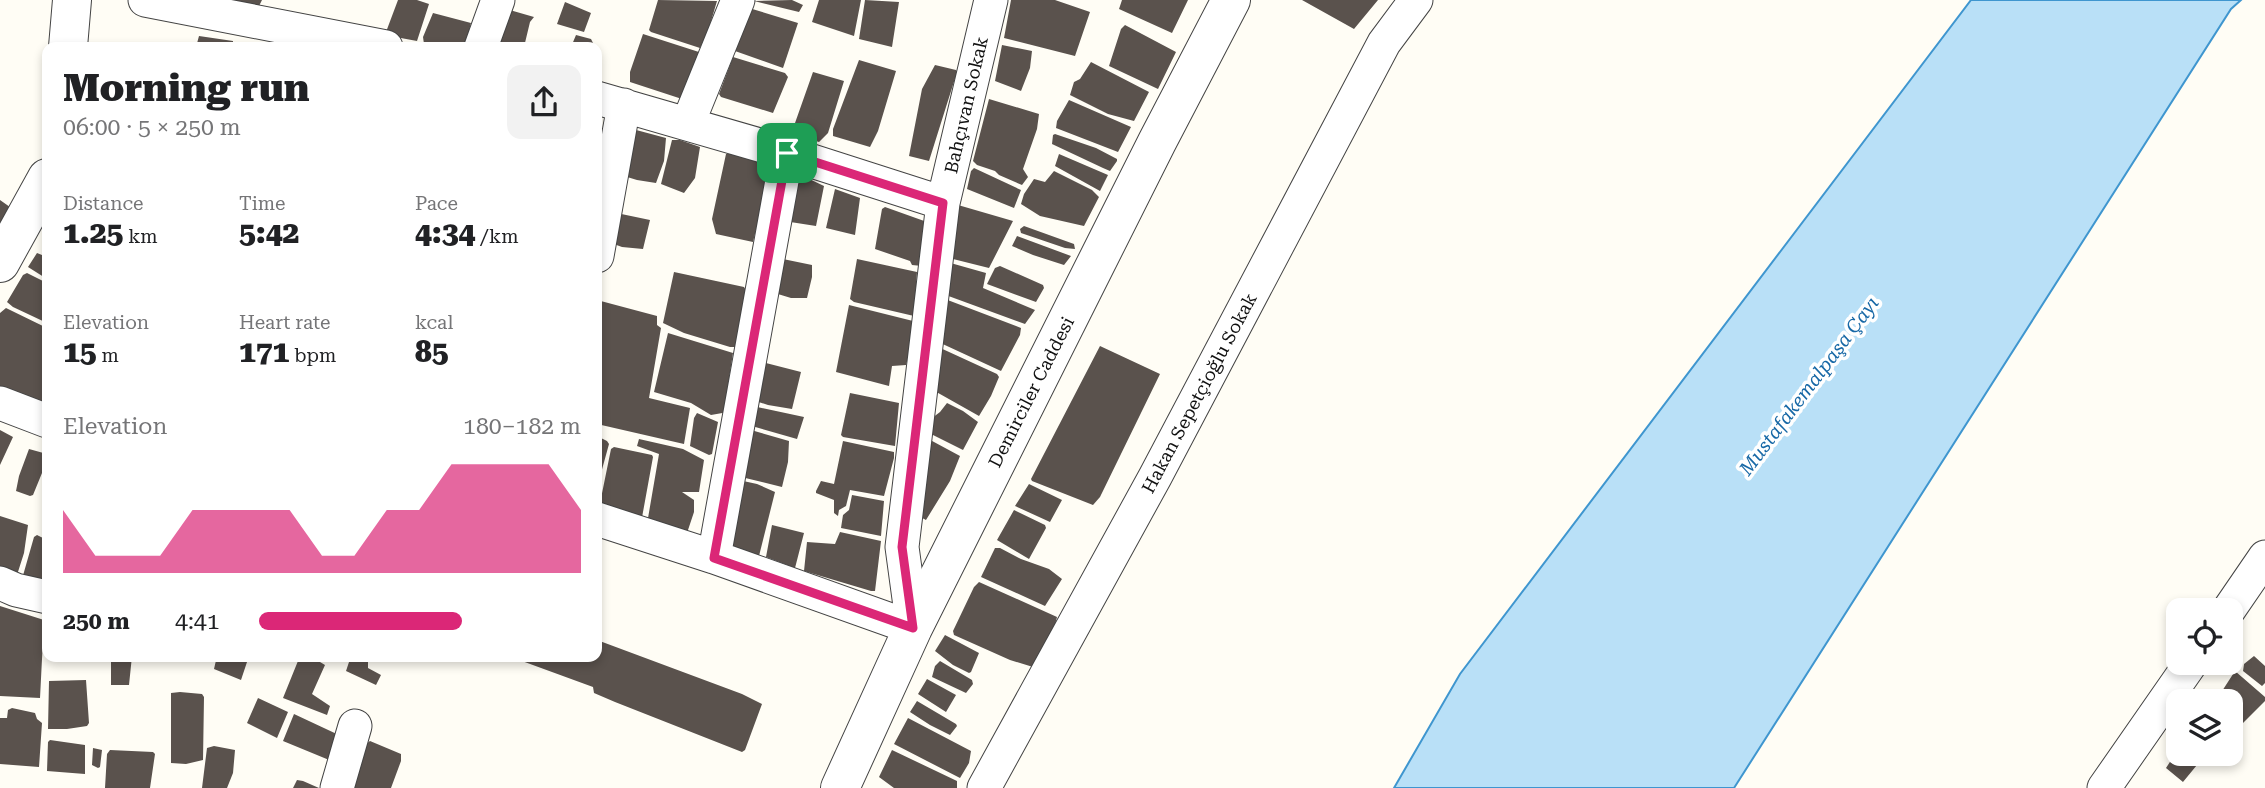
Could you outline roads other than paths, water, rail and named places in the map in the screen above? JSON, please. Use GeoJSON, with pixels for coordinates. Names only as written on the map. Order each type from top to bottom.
{"type":"FeatureCollection","features":[{"type":"Feature","properties":{"kind":"street"},"geometry":{"type":"LineString","coordinates":[[68,42],[72,0]]}},
{"type":"Feature","properties":{"kind":"street"},"geometry":{"type":"LineString","coordinates":[[145,0],[360,42]]}},
{"type":"Feature","properties":{"kind":"street"},"geometry":{"type":"LineString","coordinates":[[483,42],[498,0]]}},
{"type":"Feature","properties":{"kind":"street"},"geometry":{"type":"LineString","coordinates":[[688,123],[738,0]]}},
{"type":"Feature","properties":{"kind":"street","name":"Bahçıvan Sokak"},"geometry":{"type":"LineString","coordinates":[[913,628],[902,547],[943,203],[991,0]]}},
{"type":"Feature","properties":{"kind":"street","name":"Demirciler Caddesi"},"geometry":{"type":"LineString","coordinates":[[839,788],[913,628],[1231,0]]}},
{"type":"Feature","properties":{"kind":"street","name":"Hakan Sepetçioğlu Sokak"},"geometry":{"type":"LineString","coordinates":[[984,788],[1155,477],[1384,43],[1416,0]]}},
{"type":"Feature","properties":{"kind":"street"},"geometry":{"type":"LineString","coordinates":[[602,196],[610,101],[787,153],[943,203]]}},
{"type":"Feature","properties":{"kind":"street"},"geometry":{"type":"LineString","coordinates":[[714,558],[787,153]]}},
{"type":"Feature","properties":{"kind":"street"},"geometry":{"type":"LineString","coordinates":[[0,263],[42,187]]}},
{"type":"Feature","properties":{"kind":"street"},"geometry":{"type":"LineString","coordinates":[[0,403],[42,419]]}},
{"type":"Feature","properties":{"kind":"street"},"geometry":{"type":"LineString","coordinates":[[602,521],[913,628]]}},
{"type":"Feature","properties":{"kind":"street"},"geometry":{"type":"LineString","coordinates":[[2237,598],[2265,558]]}},
{"type":"Feature","properties":{"kind":"street"},"geometry":{"type":"LineString","coordinates":[[0,583],[42,596]]}},
{"type":"Feature","properties":{"kind":"street"},"geometry":{"type":"LineString","coordinates":[[2104,788],[2183,675]]}},
{"type":"Feature","properties":{"kind":"street"},"geometry":{"type":"LineString","coordinates":[[337,788],[355,726]]}},
{"type":"Feature","properties":{"kind":"water","name":"Mustafakemalpaşa Çayı"},"geometry":{"type":"Polygon","coordinates":[[[1971,0],[2241,0],[2231,9],[1734,788],[1394,788],[1460,674],[1971,0]]]}}]}
